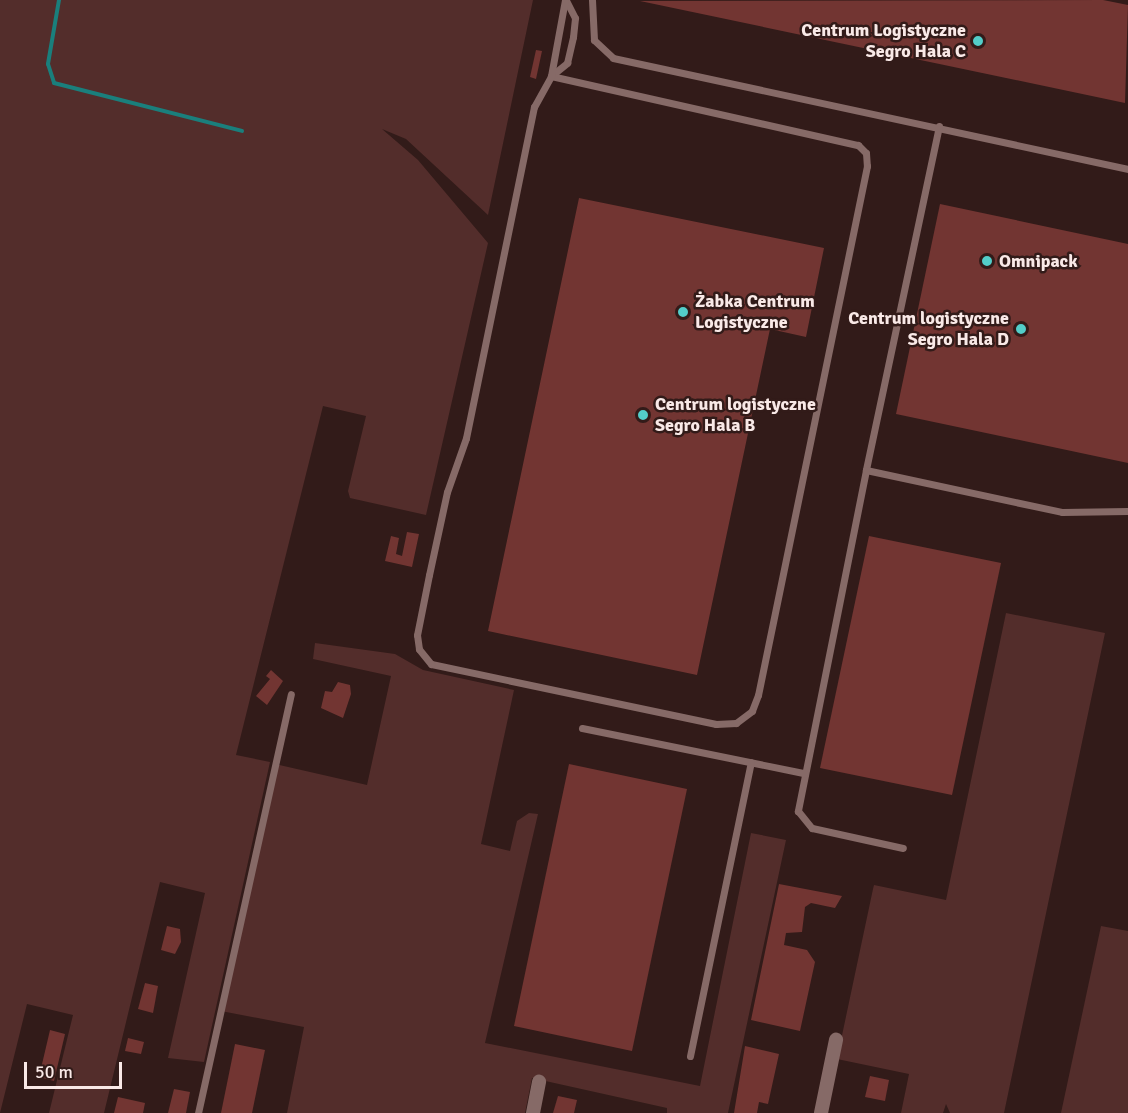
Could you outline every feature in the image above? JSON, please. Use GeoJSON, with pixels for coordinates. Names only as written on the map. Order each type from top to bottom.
{"type":"FeatureCollection","features":[{"type":"Feature","properties":{"kind":"street"},"geometry":{"type":"LineString","coordinates":[[821,1113],[836,1040]]}},
{"type":"Feature","properties":{"kind":"street"},"geometry":{"type":"LineString","coordinates":[[533,1113],[539,1082]]}},
{"type":"Feature","properties":{"kind":"lane"},"geometry":{"type":"LineString","coordinates":[[551,75],[858,145],[866,153],[867,166],[758,695],[752,711],[736,723],[716,724],[431,664],[419,649],[417,635],[429,575],[447,492],[466,438],[534,107],[551,75],[566,0]]}},
{"type":"Feature","properties":{"kind":"lane"},"geometry":{"type":"LineString","coordinates":[[551,75],[567,63],[573,37],[575,18],[566,0]]}},
{"type":"Feature","properties":{"kind":"lane"},"geometry":{"type":"LineString","coordinates":[[592,0],[594,39],[613,58],[1128,168]]}},
{"type":"Feature","properties":{"kind":"lane"},"geometry":{"type":"LineString","coordinates":[[903,848],[807,824],[798,812],[866,470],[939,126]]}},
{"type":"Feature","properties":{"kind":"lane"},"geometry":{"type":"LineString","coordinates":[[866,470],[1062,512],[1128,510]]}},
{"type":"Feature","properties":{"kind":"lane"},"geometry":{"type":"LineString","coordinates":[[198,1113],[291,694]]}},
{"type":"Feature","properties":{"kind":"lane"},"geometry":{"type":"LineString","coordinates":[[582,728],[804,773]]}},
{"type":"Feature","properties":{"kind":"lane"},"geometry":{"type":"LineString","coordinates":[[690,1056],[751,762]]}},
{"type":"Feature","properties":{"kind":"shaded area"},"geometry":{"type":"Polygon","coordinates":[[[0,0],[533,0],[488,215],[406,139],[382,129],[418,160],[488,243],[426,515],[350,498],[348,491],[366,416],[323,406],[236,755],[270,762],[204,1062],[168,1058],[205,893],[160,882],[104,1113],[49,1113],[73,1015],[27,1004],[0,1113],[0,0]]]}},
{"type":"Feature","properties":{"kind":"shaded area"},"geometry":{"type":"Polygon","coordinates":[[[1006,613],[1105,633],[1004,1113],[950,1113],[946,1104],[943,1113],[901,1113],[909,1074],[837,1059],[874,885],[946,900],[1006,613]]]}},
{"type":"Feature","properties":{"kind":"shaded area"},"geometry":{"type":"Polygon","coordinates":[[[315,643],[395,654],[423,670],[514,690],[481,844],[510,851],[517,821],[529,813],[538,814],[485,1043],[700,1086],[751,833],[786,840],[728,1113],[667,1113],[667,1108],[532,1078],[525,1113],[287,1113],[304,1027],[221,1011],[275,764],[367,785],[391,676],[313,659],[315,643]]]}},
{"type":"Feature","properties":{"kind":"shaded area"},"geometry":{"type":"Polygon","coordinates":[[[1101,926],[1128,931],[1128,1113],[1061,1113],[1101,926]]]}},
{"type":"Feature","properties":{"kind":"building","name":"Centrum Logistyczne Segro Hala C"},"geometry":{"type":"Polygon","coordinates":[[[1103,0],[1128,5],[1125,103],[640,1],[1103,0]]]}},
{"type":"Feature","properties":{"kind":"building"},"geometry":{"type":"Polygon","coordinates":[[[536,50],[542,51],[536,79],[530,77],[536,50]]]}},
{"type":"Feature","properties":{"kind":"building","name":"Centrum logistyczne Segro Hala B"},"geometry":{"type":"Polygon","coordinates":[[[579,198],[824,248],[806,337],[770,329],[697,675],[488,631],[579,198]]]}},
{"type":"Feature","properties":{"kind":"building","name":"Centrum logistyczne Segro Hala D"},"geometry":{"type":"Polygon","coordinates":[[[940,204],[1128,244],[1128,463],[896,414],[940,204]]]}},
{"type":"Feature","properties":{"kind":"building"},"geometry":{"type":"Polygon","coordinates":[[[407,532],[419,534],[412,567],[385,561],[391,536],[399,538],[396,554],[402,556],[407,532]]]}},
{"type":"Feature","properties":{"kind":"building"},"geometry":{"type":"Polygon","coordinates":[[[869,536],[1001,563],[952,795],[820,768],[869,536]]]}},
{"type":"Feature","properties":{"kind":"building"},"geometry":{"type":"Polygon","coordinates":[[[271,670],[283,681],[267,705],[256,696],[270,679],[266,676],[271,670]]]}},
{"type":"Feature","properties":{"kind":"building"},"geometry":{"type":"Polygon","coordinates":[[[338,682],[350,685],[351,694],[343,718],[321,708],[325,691],[332,692],[338,682]]]}},
{"type":"Feature","properties":{"kind":"building"},"geometry":{"type":"Polygon","coordinates":[[[569,764],[687,789],[632,1051],[514,1026],[569,764]]]}},
{"type":"Feature","properties":{"kind":"building"},"geometry":{"type":"Polygon","coordinates":[[[779,884],[842,896],[835,908],[811,903],[805,907],[802,932],[786,933],[784,945],[807,950],[815,962],[800,1031],[751,1020],[779,884]]]}},
{"type":"Feature","properties":{"kind":"building"},"geometry":{"type":"Polygon","coordinates":[[[167,926],[180,929],[181,942],[175,954],[161,950],[167,926]]]}},
{"type":"Feature","properties":{"kind":"building"},"geometry":{"type":"Polygon","coordinates":[[[145,983],[158,986],[153,1013],[138,1009],[145,983]]]}},
{"type":"Feature","properties":{"kind":"building"},"geometry":{"type":"Polygon","coordinates":[[[50,1030],[65,1034],[54,1081],[39,1077],[50,1030]]]}},
{"type":"Feature","properties":{"kind":"building"},"geometry":{"type":"Polygon","coordinates":[[[128,1038],[144,1042],[141,1054],[125,1051],[128,1038]]]}},
{"type":"Feature","properties":{"kind":"building"},"geometry":{"type":"Polygon","coordinates":[[[235,1044],[265,1050],[252,1113],[221,1113],[235,1044]]]}},
{"type":"Feature","properties":{"kind":"building"},"geometry":{"type":"Polygon","coordinates":[[[745,1046],[779,1054],[768,1104],[759,1102],[757,1113],[734,1113],[745,1046]]]}},
{"type":"Feature","properties":{"kind":"building"},"geometry":{"type":"Polygon","coordinates":[[[870,1076],[889,1080],[885,1101],[865,1097],[870,1076]]]}},
{"type":"Feature","properties":{"kind":"building"},"geometry":{"type":"Polygon","coordinates":[[[174,1089],[190,1092],[186,1113],[168,1113],[174,1089]]]}},
{"type":"Feature","properties":{"kind":"building"},"geometry":{"type":"Polygon","coordinates":[[[558,1096],[577,1100],[574,1113],[553,1113],[558,1096]]]}},
{"type":"Feature","properties":{"kind":"building"},"geometry":{"type":"Polygon","coordinates":[[[118,1097],[145,1103],[143,1113],[114,1113],[118,1097]]]}},
{"type":"Feature","properties":{"kind":"waterway"},"geometry":{"type":"LineString","coordinates":[[59,0],[48,64],[54,83],[242,131]]}},
{"type":"Feature","properties":{"kind":"place","name":"Centrum Logistyczne Segro Hala C"},"geometry":{"type":"Point","coordinates":[978,41]}},
{"type":"Feature","properties":{"kind":"place","name":"Omnipack"},"geometry":{"type":"Point","coordinates":[987,261]}},
{"type":"Feature","properties":{"kind":"place","name":"Żabka Centrum Logistyczne"},"geometry":{"type":"Point","coordinates":[683,312]}},
{"type":"Feature","properties":{"kind":"place","name":"Centrum logistyczne Segro Hala D"},"geometry":{"type":"Point","coordinates":[1021,329]}},
{"type":"Feature","properties":{"kind":"place","name":"Centrum logistyczne Segro Hala B"},"geometry":{"type":"Point","coordinates":[643,415]}}]}
